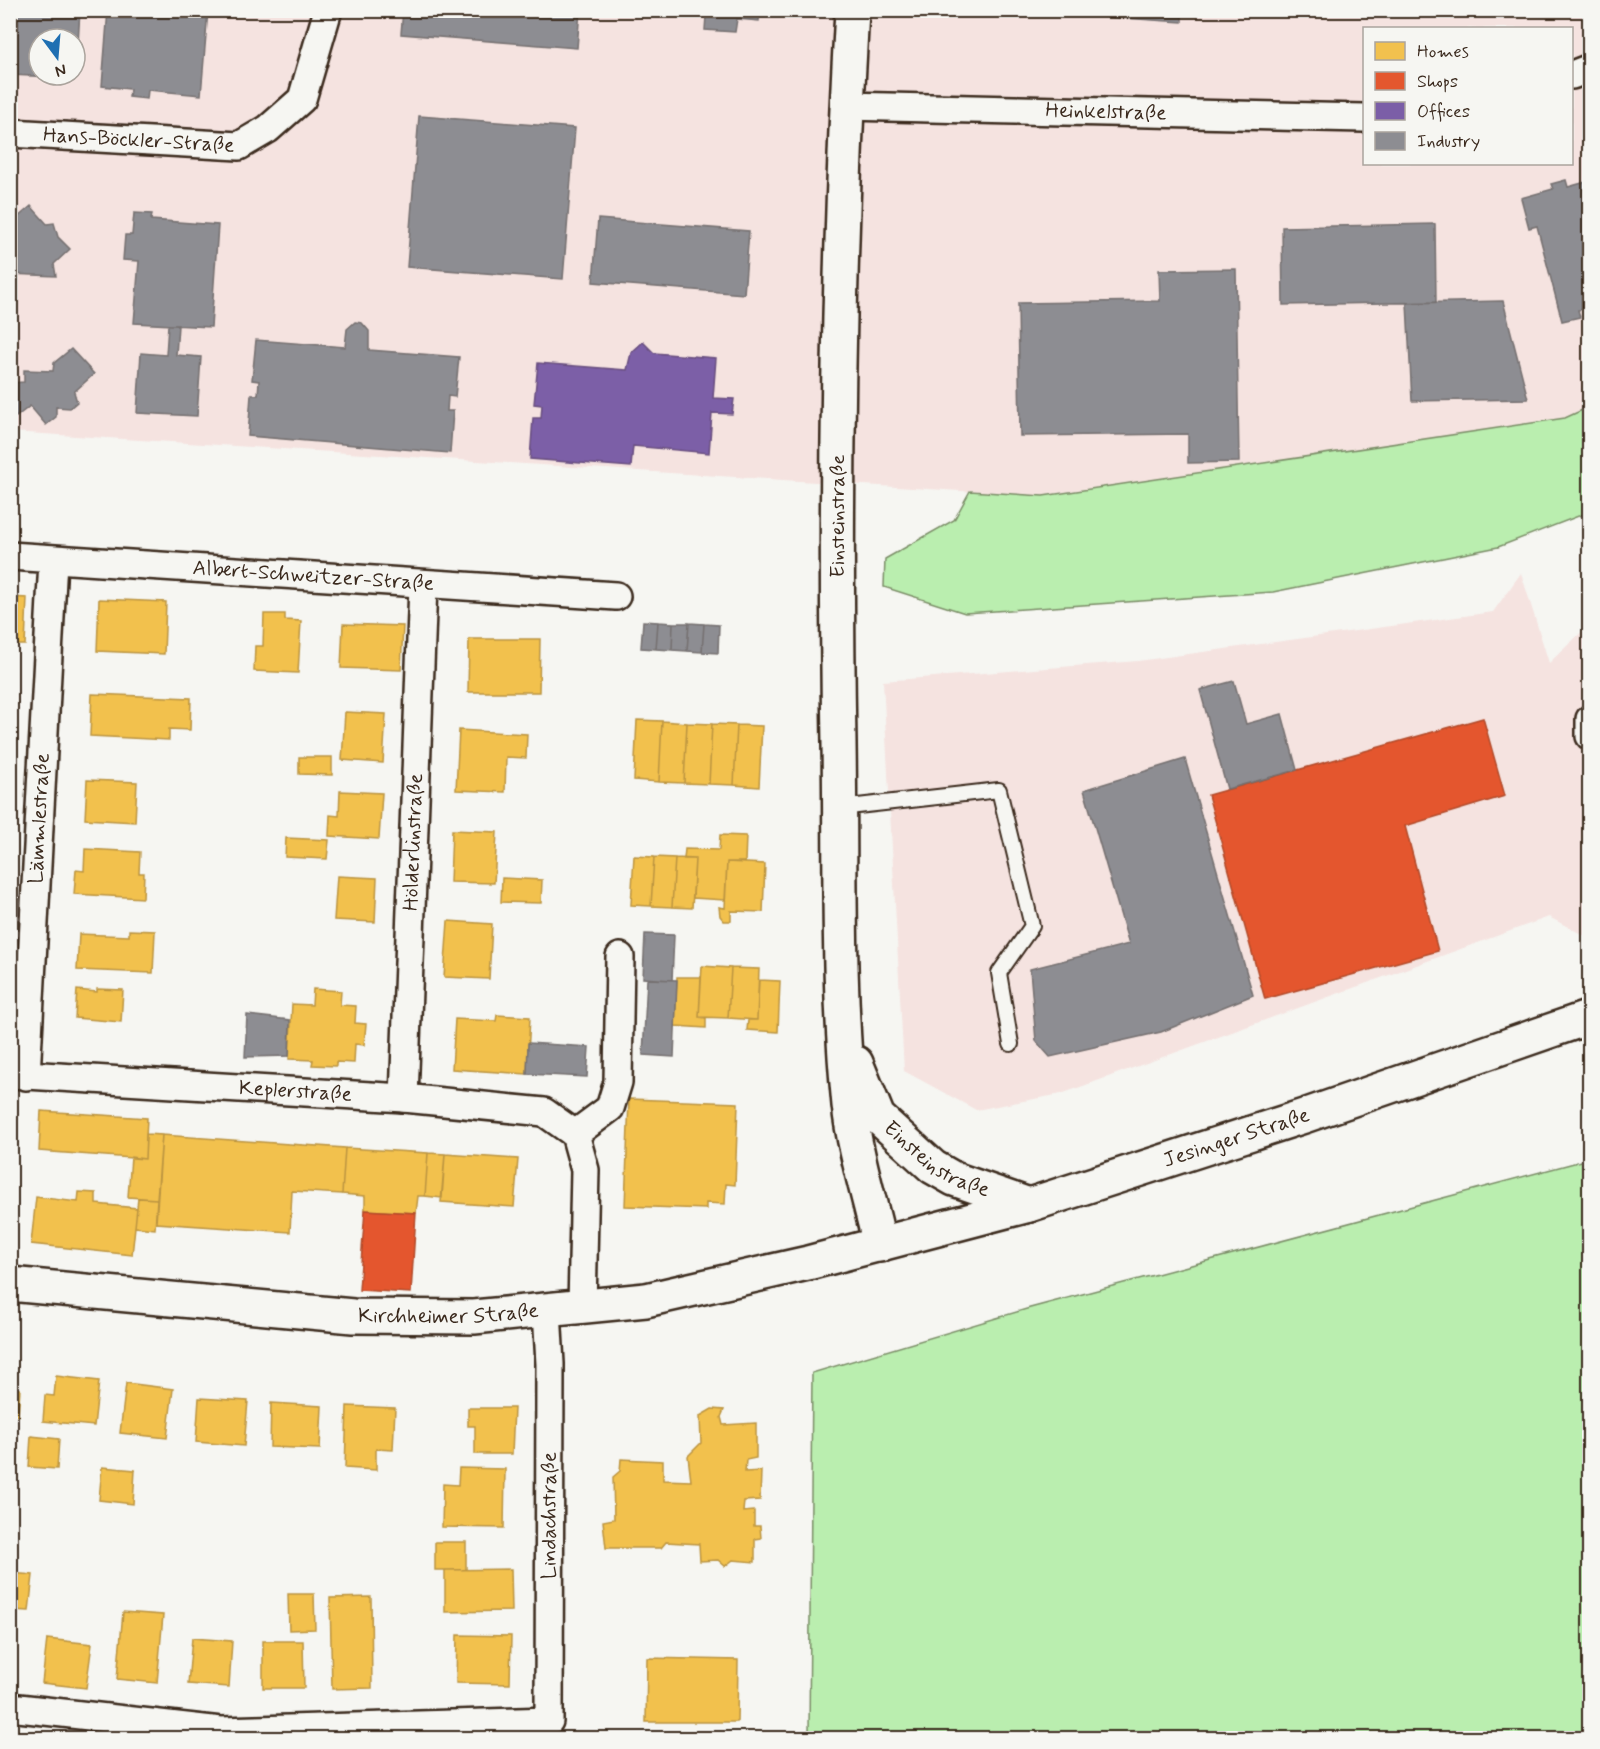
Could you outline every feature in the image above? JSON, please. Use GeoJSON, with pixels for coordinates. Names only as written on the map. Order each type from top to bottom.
{"type":"FeatureCollection","features":[{"type":"Feature","properties":{"kind":"main road","name":"Einsteinstraße"},"geometry":{"type":"LineString","coordinates":[[852,10],[846,106],[838,484],[844,1021],[849,1109],[880,1245]]}},
{"type":"Feature","properties":{"kind":"main road","name":"Jesinger Straße"},"geometry":{"type":"LineString","coordinates":[[880,1245],[1029,1204],[1304,1116],[1590,1017]]}},
{"type":"Feature","properties":{"kind":"main road","name":"Einsteinstraße"},"geometry":{"type":"LineString","coordinates":[[844,1021],[851,1052],[878,1118],[933,1167],[954,1179],[1029,1204]]}},
{"type":"Feature","properties":{"kind":"main road","name":"Kirchheimer Straße"},"geometry":{"type":"LineString","coordinates":[[10,1284],[353,1316],[474,1317],[646,1300],[880,1245]]}},
{"type":"Feature","properties":{"kind":"street","name":"Hans-Böckler-Straße"},"geometry":{"type":"LineString","coordinates":[[10,133],[239,146],[268,129],[302,99],[328,10]]}},
{"type":"Feature","properties":{"kind":"street"},"geometry":{"type":"LineString","coordinates":[[1573,75],[1590,68]]}},
{"type":"Feature","properties":{"kind":"street","name":"Heinkelstraße"},"geometry":{"type":"LineString","coordinates":[[846,106],[1363,118]]}},
{"type":"Feature","properties":{"kind":"street","name":"Albert-Schweitzer-Straße"},"geometry":{"type":"LineString","coordinates":[[10,556],[616,596]]}},
{"type":"Feature","properties":{"kind":"street","name":"Lämmlestraße"},"geometry":{"type":"LineString","coordinates":[[18,1075],[52,560]]}},
{"type":"Feature","properties":{"kind":"street","name":"Hölderlinstraße"},"geometry":{"type":"LineString","coordinates":[[404,1098],[423,585]]}},
{"type":"Feature","properties":{"kind":"street"},"geometry":{"type":"LineString","coordinates":[[1590,719],[1590,736]]}},
{"type":"Feature","properties":{"kind":"street"},"geometry":{"type":"LineString","coordinates":[[582,1307],[585,1170],[575,1134],[610,1108],[618,1082],[620,957]]}},
{"type":"Feature","properties":{"kind":"street","name":"Keplerstraße"},"geometry":{"type":"LineString","coordinates":[[18,1075],[404,1098],[544,1112],[575,1134]]}},
{"type":"Feature","properties":{"kind":"street","name":"Lindachstraße"},"geometry":{"type":"LineString","coordinates":[[10,1707],[220,1735],[549,1730],[550,1364],[547,1311]]}},
{"type":"Feature","properties":{"kind":"lane"},"geometry":{"type":"LineString","coordinates":[[840,808],[999,790],[1032,926],[999,973],[1011,1044]]}},
{"type":"Feature","properties":{"kind":"shaded area"},"geometry":{"type":"Polygon","coordinates":[[[10,11],[1589,11],[1589,407],[1565,418],[1043,496],[11,432],[10,11]]]}},
{"type":"Feature","properties":{"kind":"shaded area"},"geometry":{"type":"Polygon","coordinates":[[[1521,573],[1549,663],[1589,625],[1589,938],[1549,917],[1061,1094],[976,1110],[904,1071],[883,681],[1138,661],[1493,612],[1521,573]]]}},
{"type":"Feature","properties":{"kind":"green space"},"geometry":{"type":"Polygon","coordinates":[[[1589,407],[1589,512],[1498,547],[1273,592],[965,613],[884,587],[885,559],[954,520],[970,491],[1043,496],[1565,418],[1589,407]]]}},
{"type":"Feature","properties":{"kind":"green space"},"geometry":{"type":"Polygon","coordinates":[[[1589,1159],[1589,1738],[809,1738],[812,1373],[1030,1308],[1589,1159]]]}},
{"type":"Feature","properties":{"kind":"building: Homes"},"geometry":{"type":"Polygon","coordinates":[[[10,597],[27,598],[25,645],[10,645],[10,597]]]}},
{"type":"Feature","properties":{"kind":"building: Homes"},"geometry":{"type":"Polygon","coordinates":[[[99,599],[166,602],[164,654],[97,651],[99,599]]]}},
{"type":"Feature","properties":{"kind":"building: Homes"},"geometry":{"type":"Polygon","coordinates":[[[264,614],[285,614],[285,620],[301,621],[298,673],[254,671],[255,646],[263,646],[264,614]]]}},
{"type":"Feature","properties":{"kind":"building: Homes"},"geometry":{"type":"Polygon","coordinates":[[[343,624],[403,626],[401,670],[341,668],[343,624]]]}},
{"type":"Feature","properties":{"kind":"building: Homes"},"geometry":{"type":"Polygon","coordinates":[[[469,639],[540,639],[539,692],[468,692],[469,639]]]}},
{"type":"Feature","properties":{"kind":"building: Homes"},"geometry":{"type":"Polygon","coordinates":[[[92,694],[191,698],[190,730],[169,729],[169,740],[90,736],[92,694]]]}},
{"type":"Feature","properties":{"kind":"building: Homes"},"geometry":{"type":"Polygon","coordinates":[[[345,712],[386,714],[383,763],[342,760],[345,712]]]}},
{"type":"Feature","properties":{"kind":"building: Homes"},"geometry":{"type":"Polygon","coordinates":[[[637,720],[662,721],[659,782],[634,780],[637,720]]]}},
{"type":"Feature","properties":{"kind":"building: Homes"},"geometry":{"type":"Polygon","coordinates":[[[662,721],[687,723],[684,783],[659,782],[662,721]]]}},
{"type":"Feature","properties":{"kind":"building: Homes"},"geometry":{"type":"Polygon","coordinates":[[[687,723],[712,724],[709,784],[684,783],[687,723]]]}},
{"type":"Feature","properties":{"kind":"building: Homes"},"geometry":{"type":"Polygon","coordinates":[[[712,724],[737,725],[734,785],[709,784],[712,724]]]}},
{"type":"Feature","properties":{"kind":"building: Homes"},"geometry":{"type":"Polygon","coordinates":[[[737,725],[762,726],[759,787],[734,785],[737,725]]]}},
{"type":"Feature","properties":{"kind":"building: Homes"},"geometry":{"type":"Polygon","coordinates":[[[459,730],[527,734],[526,758],[506,757],[505,792],[456,790],[459,730]]]}},
{"type":"Feature","properties":{"kind":"building: Homes"},"geometry":{"type":"Polygon","coordinates":[[[299,757],[332,757],[332,775],[299,774],[299,757]]]}},
{"type":"Feature","properties":{"kind":"building: Homes"},"geometry":{"type":"Polygon","coordinates":[[[87,780],[137,782],[135,822],[85,819],[87,780]]]}},
{"type":"Feature","properties":{"kind":"building: Homes"},"geometry":{"type":"Polygon","coordinates":[[[340,791],[382,793],[379,839],[329,836],[330,815],[339,816],[340,791]]]}},
{"type":"Feature","properties":{"kind":"building: Homes"},"geometry":{"type":"Polygon","coordinates":[[[452,830],[497,832],[494,883],[450,882],[452,830]]]}},
{"type":"Feature","properties":{"kind":"building: Homes"},"geometry":{"type":"Polygon","coordinates":[[[720,835],[746,836],[745,862],[727,862],[725,900],[693,898],[695,859],[684,859],[685,849],[719,850],[720,835]]]}},
{"type":"Feature","properties":{"kind":"building: Homes"},"geometry":{"type":"Polygon","coordinates":[[[286,838],[329,840],[327,859],[285,857],[286,838]]]}},
{"type":"Feature","properties":{"kind":"building: Homes"},"geometry":{"type":"Polygon","coordinates":[[[85,849],[140,852],[139,873],[144,873],[143,898],[74,894],[76,870],[84,871],[85,849]]]}},
{"type":"Feature","properties":{"kind":"building: Homes"},"geometry":{"type":"Polygon","coordinates":[[[634,856],[654,857],[651,906],[631,905],[634,856]]]}},
{"type":"Feature","properties":{"kind":"building: Homes"},"geometry":{"type":"Polygon","coordinates":[[[654,857],[675,858],[672,907],[651,906],[654,857]]]}},
{"type":"Feature","properties":{"kind":"building: Homes"},"geometry":{"type":"Polygon","coordinates":[[[675,858],[695,859],[692,908],[672,907],[675,858]]]}},
{"type":"Feature","properties":{"kind":"building: Homes"},"geometry":{"type":"Polygon","coordinates":[[[727,862],[765,864],[763,912],[731,911],[731,921],[724,921],[720,916],[719,907],[725,908],[727,862]]]}},
{"type":"Feature","properties":{"kind":"building: Homes"},"geometry":{"type":"Polygon","coordinates":[[[337,876],[377,878],[375,922],[334,920],[337,876]]]}},
{"type":"Feature","properties":{"kind":"building: Homes"},"geometry":{"type":"Polygon","coordinates":[[[502,878],[542,880],[541,903],[501,902],[502,878]]]}},
{"type":"Feature","properties":{"kind":"building: Homes"},"geometry":{"type":"Polygon","coordinates":[[[448,921],[492,924],[489,979],[444,977],[448,921]]]}},
{"type":"Feature","properties":{"kind":"building: Homes"},"geometry":{"type":"Polygon","coordinates":[[[129,930],[155,931],[153,973],[77,970],[79,934],[129,936],[129,930]]]}},
{"type":"Feature","properties":{"kind":"building: Homes"},"geometry":{"type":"Polygon","coordinates":[[[702,966],[731,968],[728,1018],[699,1017],[702,966]]]}},
{"type":"Feature","properties":{"kind":"building: Homes"},"geometry":{"type":"Polygon","coordinates":[[[731,968],[759,969],[757,1020],[728,1018],[731,968]]]}},
{"type":"Feature","properties":{"kind":"building: Homes"},"geometry":{"type":"Polygon","coordinates":[[[677,977],[701,977],[699,1017],[706,1018],[706,1028],[675,1026],[677,977]]]}},
{"type":"Feature","properties":{"kind":"building: Homes"},"geometry":{"type":"Polygon","coordinates":[[[759,980],[780,981],[778,1032],[747,1030],[748,1020],[757,1020],[759,980]]]}},
{"type":"Feature","properties":{"kind":"building: Homes"},"geometry":{"type":"Polygon","coordinates":[[[97,989],[123,990],[121,1022],[75,1018],[77,990],[97,992],[97,989]]]}},
{"type":"Feature","properties":{"kind":"building: Homes"},"geometry":{"type":"Polygon","coordinates":[[[313,989],[341,991],[340,1005],[356,1006],[355,1023],[366,1024],[364,1045],[355,1044],[354,1063],[336,1062],[336,1066],[312,1065],[313,1060],[289,1059],[292,1004],[312,1005],[313,989]]]}},
{"type":"Feature","properties":{"kind":"building: Homes"},"geometry":{"type":"Polygon","coordinates":[[[497,1015],[530,1017],[527,1074],[452,1069],[455,1019],[496,1021],[497,1015]]]}},
{"type":"Feature","properties":{"kind":"building: Homes"},"geometry":{"type":"Polygon","coordinates":[[[629,1099],[738,1103],[735,1185],[726,1184],[725,1204],[706,1203],[706,1209],[625,1206],[629,1099]]]}},
{"type":"Feature","properties":{"kind":"building: Homes"},"geometry":{"type":"Polygon","coordinates":[[[41,1111],[147,1118],[145,1159],[39,1151],[41,1111]]]}},
{"type":"Feature","properties":{"kind":"building: Homes"},"geometry":{"type":"Polygon","coordinates":[[[146,1134],[162,1135],[157,1199],[128,1197],[131,1157],[145,1159],[146,1134]]]}},
{"type":"Feature","properties":{"kind":"building: Homes"},"geometry":{"type":"Polygon","coordinates":[[[162,1135],[345,1148],[342,1194],[292,1191],[290,1232],[156,1223],[162,1135]]]}},
{"type":"Feature","properties":{"kind":"building: Homes"},"geometry":{"type":"Polygon","coordinates":[[[345,1148],[428,1153],[425,1196],[418,1196],[416,1213],[365,1210],[365,1196],[342,1194],[345,1148]]]}},
{"type":"Feature","properties":{"kind":"building: Homes"},"geometry":{"type":"Polygon","coordinates":[[[428,1153],[445,1154],[442,1198],[425,1196],[428,1153]]]}},
{"type":"Feature","properties":{"kind":"building: Homes"},"geometry":{"type":"Polygon","coordinates":[[[445,1154],[518,1159],[514,1207],[441,1202],[445,1154]]]}},
{"type":"Feature","properties":{"kind":"building: Homes"},"geometry":{"type":"Polygon","coordinates":[[[79,1192],[96,1193],[96,1204],[137,1208],[132,1255],[31,1244],[36,1197],[78,1202],[79,1192]]]}},
{"type":"Feature","properties":{"kind":"building: Homes"},"geometry":{"type":"Polygon","coordinates":[[[138,1198],[157,1199],[155,1229],[135,1227],[138,1198]]]}},
{"type":"Feature","properties":{"kind":"building: Homes"},"geometry":{"type":"Polygon","coordinates":[[[10,1371],[15,1372],[13,1388],[20,1389],[18,1416],[10,1415],[10,1371]]]}},
{"type":"Feature","properties":{"kind":"building: Homes"},"geometry":{"type":"Polygon","coordinates":[[[56,1376],[99,1381],[94,1426],[43,1421],[45,1395],[54,1396],[56,1376]]]}},
{"type":"Feature","properties":{"kind":"building: Homes"},"geometry":{"type":"Polygon","coordinates":[[[126,1383],[173,1389],[167,1438],[120,1433],[126,1383]]]}},
{"type":"Feature","properties":{"kind":"building: Homes"},"geometry":{"type":"Polygon","coordinates":[[[199,1398],[248,1401],[244,1446],[196,1442],[199,1398]]]}},
{"type":"Feature","properties":{"kind":"building: Homes"},"geometry":{"type":"Polygon","coordinates":[[[271,1403],[322,1406],[320,1449],[270,1447],[271,1403]]]}},
{"type":"Feature","properties":{"kind":"building: Homes"},"geometry":{"type":"Polygon","coordinates":[[[347,1406],[395,1408],[393,1450],[376,1449],[376,1470],[345,1468],[347,1406]]]}},
{"type":"Feature","properties":{"kind":"building: Homes"},"geometry":{"type":"Polygon","coordinates":[[[468,1408],[514,1408],[512,1454],[475,1454],[475,1426],[468,1426],[468,1408]]]}},
{"type":"Feature","properties":{"kind":"building: Homes"},"geometry":{"type":"Polygon","coordinates":[[[712,1409],[724,1410],[721,1417],[723,1425],[756,1423],[756,1458],[746,1460],[745,1472],[761,1471],[760,1500],[744,1501],[743,1512],[754,1511],[754,1526],[760,1526],[761,1538],[755,1539],[755,1562],[733,1560],[725,1566],[718,1560],[700,1561],[699,1544],[666,1542],[661,1548],[606,1548],[603,1521],[614,1519],[613,1477],[620,1471],[621,1459],[663,1461],[663,1480],[691,1481],[688,1456],[701,1443],[700,1416],[712,1409]]]}},
{"type":"Feature","properties":{"kind":"building: Homes"},"geometry":{"type":"Polygon","coordinates":[[[31,1436],[59,1439],[57,1469],[29,1467],[31,1436]]]}},
{"type":"Feature","properties":{"kind":"building: Homes"},"geometry":{"type":"Polygon","coordinates":[[[102,1467],[135,1470],[133,1504],[99,1500],[102,1467]]]}},
{"type":"Feature","properties":{"kind":"building: Homes"},"geometry":{"type":"Polygon","coordinates":[[[459,1468],[505,1469],[504,1528],[442,1527],[443,1484],[458,1485],[459,1468]]]}},
{"type":"Feature","properties":{"kind":"building: Homes"},"geometry":{"type":"Polygon","coordinates":[[[435,1542],[466,1542],[466,1570],[435,1570],[435,1542]]]}},
{"type":"Feature","properties":{"kind":"building: Homes"},"geometry":{"type":"Polygon","coordinates":[[[511,1569],[512,1611],[445,1612],[445,1570],[511,1569]]]}},
{"type":"Feature","properties":{"kind":"building: Homes"},"geometry":{"type":"Polygon","coordinates":[[[10,1573],[33,1575],[29,1611],[10,1610],[10,1573]]]}},
{"type":"Feature","properties":{"kind":"building: Homes"},"geometry":{"type":"Polygon","coordinates":[[[288,1594],[314,1594],[315,1629],[289,1630],[288,1594]]]}},
{"type":"Feature","properties":{"kind":"building: Homes"},"geometry":{"type":"Polygon","coordinates":[[[371,1597],[372,1688],[332,1689],[330,1598],[371,1597]]]}},
{"type":"Feature","properties":{"kind":"building: Homes"},"geometry":{"type":"Polygon","coordinates":[[[123,1612],[163,1615],[157,1683],[117,1679],[123,1612]]]}},
{"type":"Feature","properties":{"kind":"building: Homes"},"geometry":{"type":"Polygon","coordinates":[[[457,1635],[511,1636],[510,1684],[456,1683],[457,1635]]]}},
{"type":"Feature","properties":{"kind":"building: Homes"},"geometry":{"type":"Polygon","coordinates":[[[192,1638],[232,1641],[229,1687],[188,1684],[192,1638]]]}},
{"type":"Feature","properties":{"kind":"building: Homes"},"geometry":{"type":"Polygon","coordinates":[[[47,1639],[92,1644],[86,1688],[42,1683],[47,1639]]]}},
{"type":"Feature","properties":{"kind":"building: Homes"},"geometry":{"type":"Polygon","coordinates":[[[263,1641],[303,1641],[304,1688],[263,1688],[263,1641]]]}},
{"type":"Feature","properties":{"kind":"building: Homes"},"geometry":{"type":"Polygon","coordinates":[[[10,1647],[14,1647],[13,1665],[10,1665],[10,1647]]]}},
{"type":"Feature","properties":{"kind":"building: Homes"},"geometry":{"type":"Polygon","coordinates":[[[647,1658],[738,1660],[737,1722],[646,1722],[647,1658]]]}},
{"type":"Feature","properties":{"kind":"building: Shops"},"geometry":{"type":"Polygon","coordinates":[[[1483,718],[1505,796],[1405,826],[1438,951],[1265,999],[1208,795],[1483,718]]]}},
{"type":"Feature","properties":{"kind":"building: Shops"},"geometry":{"type":"Polygon","coordinates":[[[365,1210],[416,1213],[411,1293],[359,1290],[365,1210]]]}},
{"type":"Feature","properties":{"kind":"building: Offices"},"geometry":{"type":"Polygon","coordinates":[[[643,342],[654,353],[716,358],[713,398],[734,399],[732,414],[712,413],[709,453],[633,446],[631,467],[530,459],[533,418],[541,418],[542,405],[534,404],[538,363],[627,370],[631,353],[643,342]]]}},
{"type":"Feature","properties":{"kind":"building: Industry"},"geometry":{"type":"Polygon","coordinates":[[[10,10],[80,10],[79,27],[27,27],[27,76],[10,75],[10,10]]]}},
{"type":"Feature","properties":{"kind":"building: Industry"},"geometry":{"type":"Polygon","coordinates":[[[108,10],[208,10],[201,95],[148,90],[147,99],[129,97],[130,89],[102,86],[108,10]]]}},
{"type":"Feature","properties":{"kind":"building: Industry"},"geometry":{"type":"Polygon","coordinates":[[[403,10],[580,10],[577,48],[401,34],[403,10]]]}},
{"type":"Feature","properties":{"kind":"building: Industry"},"geometry":{"type":"Polygon","coordinates":[[[684,10],[760,10],[759,21],[737,19],[735,32],[705,30],[706,16],[684,14],[684,10]]]}},
{"type":"Feature","properties":{"kind":"building: Industry"},"geometry":{"type":"Polygon","coordinates":[[[1003,10],[1182,10],[1182,22],[1003,10]]]}},
{"type":"Feature","properties":{"kind":"building: Industry"},"geometry":{"type":"Polygon","coordinates":[[[419,116],[575,128],[563,279],[407,267],[419,116]]]}},
{"type":"Feature","properties":{"kind":"building: Industry"},"geometry":{"type":"Polygon","coordinates":[[[1566,180],[1568,187],[1586,182],[1590,196],[1590,308],[1578,310],[1580,317],[1562,321],[1537,226],[1529,228],[1521,198],[1553,189],[1551,184],[1566,180]]]}},
{"type":"Feature","properties":{"kind":"building: Industry"},"geometry":{"type":"Polygon","coordinates":[[[31,206],[47,224],[54,223],[58,237],[70,249],[54,264],[56,276],[10,274],[10,211],[17,218],[31,206]]]}},
{"type":"Feature","properties":{"kind":"building: Industry"},"geometry":{"type":"Polygon","coordinates":[[[134,213],[152,214],[151,220],[218,225],[211,327],[134,323],[139,261],[123,260],[125,235],[132,235],[134,213]]]}},
{"type":"Feature","properties":{"kind":"building: Industry"},"geometry":{"type":"Polygon","coordinates":[[[598,219],[749,231],[744,294],[593,282],[598,219]]]}},
{"type":"Feature","properties":{"kind":"building: Industry"},"geometry":{"type":"Polygon","coordinates":[[[1435,224],[1436,302],[1283,305],[1282,227],[1435,224]]]}},
{"type":"Feature","properties":{"kind":"building: Industry"},"geometry":{"type":"Polygon","coordinates":[[[1236,269],[1239,462],[1188,463],[1188,434],[1020,436],[1018,303],[1160,301],[1159,270],[1236,269]]]}},
{"type":"Feature","properties":{"kind":"building: Industry"},"geometry":{"type":"Polygon","coordinates":[[[1503,301],[1528,399],[1412,401],[1407,303],[1503,301]]]}},
{"type":"Feature","properties":{"kind":"building: Industry"},"geometry":{"type":"Polygon","coordinates":[[[355,322],[362,323],[369,331],[369,350],[459,357],[455,397],[448,396],[447,411],[453,411],[450,453],[248,436],[251,395],[258,395],[259,381],[252,380],[256,340],[345,347],[347,329],[355,322]]]}},
{"type":"Feature","properties":{"kind":"building: Industry"},"geometry":{"type":"Polygon","coordinates":[[[168,325],[178,325],[176,355],[201,357],[197,416],[137,413],[141,353],[166,355],[168,325]]]}},
{"type":"Feature","properties":{"kind":"building: Industry"},"geometry":{"type":"Polygon","coordinates":[[[71,349],[94,374],[74,392],[77,402],[70,408],[56,407],[56,417],[46,425],[30,406],[16,417],[10,411],[10,383],[24,382],[24,370],[53,371],[54,363],[71,349]]]}},
{"type":"Feature","properties":{"kind":"building: Industry"},"geometry":{"type":"Polygon","coordinates":[[[643,621],[658,622],[656,649],[641,648],[643,621]]]}},
{"type":"Feature","properties":{"kind":"building: Industry"},"geometry":{"type":"Polygon","coordinates":[[[658,622],[673,623],[672,650],[656,649],[658,622]]]}},
{"type":"Feature","properties":{"kind":"building: Industry"},"geometry":{"type":"Polygon","coordinates":[[[673,623],[689,623],[687,651],[672,650],[673,623]]]}},
{"type":"Feature","properties":{"kind":"building: Industry"},"geometry":{"type":"Polygon","coordinates":[[[689,623],[704,624],[702,652],[687,651],[689,623]]]}},
{"type":"Feature","properties":{"kind":"building: Industry"},"geometry":{"type":"Polygon","coordinates":[[[704,624],[719,625],[718,653],[702,652],[704,624]]]}},
{"type":"Feature","properties":{"kind":"building: Industry"},"geometry":{"type":"Polygon","coordinates":[[[1234,681],[1246,724],[1282,714],[1297,770],[1227,789],[1200,690],[1234,681]]]}},
{"type":"Feature","properties":{"kind":"building: Industry"},"geometry":{"type":"Polygon","coordinates":[[[1185,759],[1253,995],[1161,1032],[1050,1057],[1036,1041],[1030,969],[1129,944],[1084,790],[1185,759]]]}},
{"type":"Feature","properties":{"kind":"building: Industry"},"geometry":{"type":"Polygon","coordinates":[[[645,934],[674,935],[672,980],[643,978],[645,934]]]}},
{"type":"Feature","properties":{"kind":"building: Industry"},"geometry":{"type":"Polygon","coordinates":[[[647,979],[677,980],[674,1057],[643,1055],[647,979]]]}},
{"type":"Feature","properties":{"kind":"building: Industry"},"geometry":{"type":"Polygon","coordinates":[[[247,1015],[290,1020],[289,1056],[245,1057],[247,1015]]]}},
{"type":"Feature","properties":{"kind":"building: Industry"},"geometry":{"type":"Polygon","coordinates":[[[528,1043],[589,1047],[587,1077],[527,1074],[528,1043]]]}}]}
